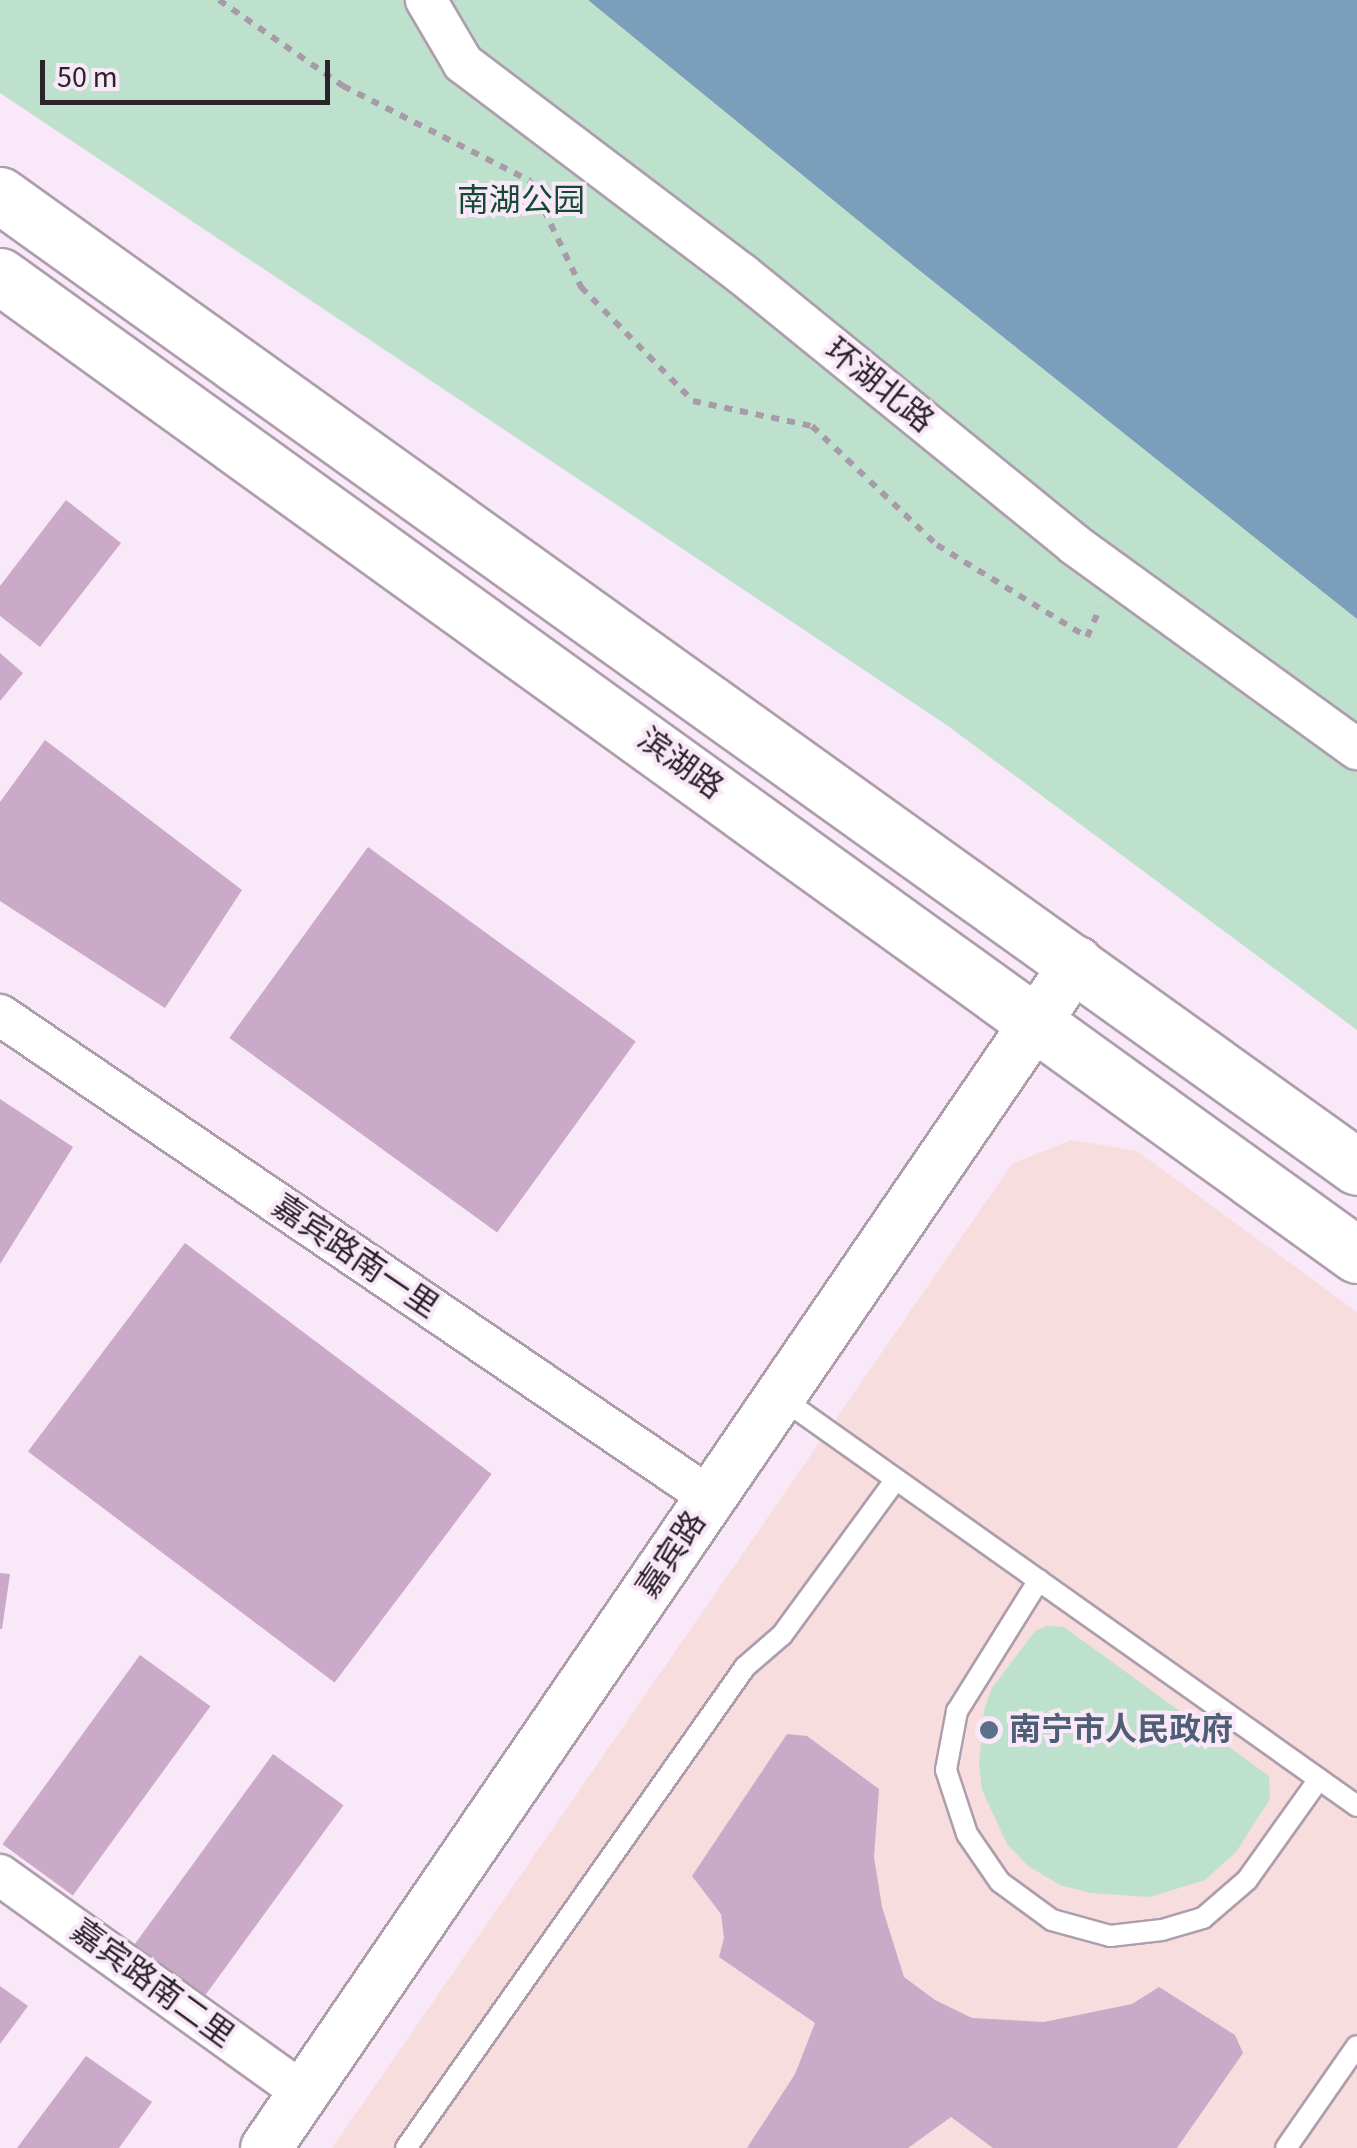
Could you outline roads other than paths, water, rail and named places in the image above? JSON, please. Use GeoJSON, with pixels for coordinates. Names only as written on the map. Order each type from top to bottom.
{"type":"FeatureCollection","features":[{"type":"Feature","properties":{"kind":"main road"},"geometry":{"type":"LineString","coordinates":[[0,194],[1077,962],[1357,1167]]}},
{"type":"Feature","properties":{"kind":"main road","name":"滨湖路"},"geometry":{"type":"LineString","coordinates":[[0,276],[1357,1255]]}},
{"type":"Feature","properties":{"kind":"street","name":"环湖北路"},"geometry":{"type":"LineString","coordinates":[[426,0],[463,63],[742,274],[1116,575],[1357,749]]}},
{"type":"Feature","properties":{"kind":"street","name":"嘉宾路"},"geometry":{"type":"LineString","coordinates":[[266,2148],[1077,962]]}},
{"type":"Feature","properties":{"kind":"street","name":"嘉宾路南一里"},"geometry":{"type":"LineString","coordinates":[[0,1015],[711,1498]]}},
{"type":"Feature","properties":{"kind":"street","name":"嘉宾路南二里"},"geometry":{"type":"LineString","coordinates":[[0,1875],[303,2094]]}},
{"type":"Feature","properties":{"kind":"lane"},"geometry":{"type":"LineString","coordinates":[[780,1396],[1357,1806]]}},
{"type":"Feature","properties":{"kind":"lane"},"geometry":{"type":"LineString","coordinates":[[406,2148],[745,1667],[782,1635],[896,1479]]}},
{"type":"Feature","properties":{"kind":"lane"},"geometry":{"type":"LineString","coordinates":[[1039,1580],[956,1711],[946,1770],[967,1834],[1000,1882],[1052,1920],[1110,1936],[1162,1930],[1202,1918],[1247,1880],[1320,1779]]}},
{"type":"Feature","properties":{"kind":"lane"},"geometry":{"type":"LineString","coordinates":[[1286,2148],[1357,2046]]}},
{"type":"Feature","properties":{"kind":"water"},"geometry":{"type":"Polygon","coordinates":[[[588,0],[1357,0],[1357,619],[914,266],[588,0]]]}},
{"type":"Feature","properties":{"kind":"place","name":"南宁市人民政府"},"geometry":{"type":"Point","coordinates":[989,1730]}},
{"type":"Feature","properties":{"kind":"park label","name":"南湖公园"},"geometry":{"type":"Point","coordinates":[521,201]}}]}
